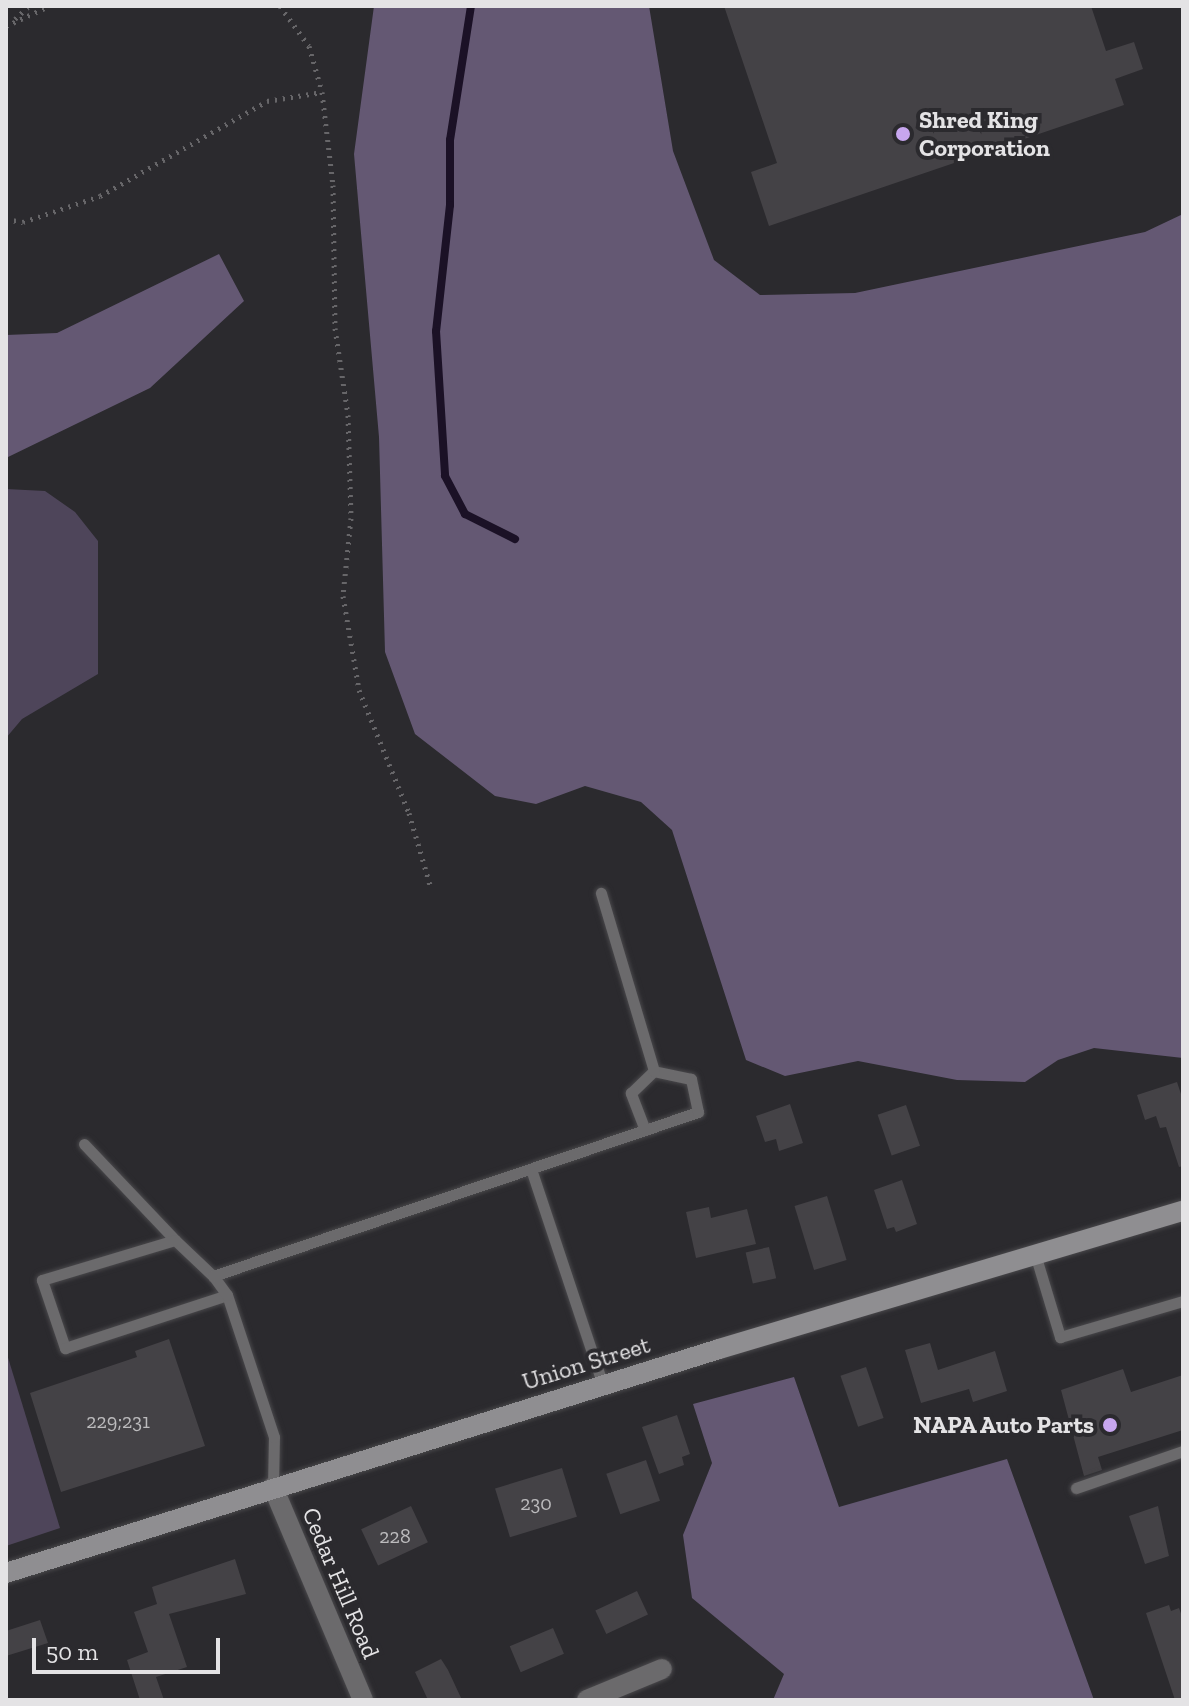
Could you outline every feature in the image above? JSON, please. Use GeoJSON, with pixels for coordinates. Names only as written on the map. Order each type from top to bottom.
{"type":"FeatureCollection","features":[{"type":"Feature","properties":{"kind":"main road","name":"Union Street"},"geometry":{"type":"LineString","coordinates":[[6,1573],[603,1385],[1034,1253],[1183,1211]]}},
{"type":"Feature","properties":{"kind":"street","name":"Cedar Hill Road"},"geometry":{"type":"LineString","coordinates":[[273,1487],[363,1700]]}},
{"type":"Feature","properties":{"kind":"street"},"geometry":{"type":"LineString","coordinates":[[587,1700],[662,1669]]}},
{"type":"Feature","properties":{"kind":"lane"},"geometry":{"type":"LineString","coordinates":[[601,893],[654,1071]]}},
{"type":"Feature","properties":{"kind":"lane"},"geometry":{"type":"LineString","coordinates":[[213,1276],[698,1112],[691,1079],[654,1071]]}},
{"type":"Feature","properties":{"kind":"lane"},"geometry":{"type":"LineString","coordinates":[[645,1130],[631,1093],[654,1071]]}},
{"type":"Feature","properties":{"kind":"lane"},"geometry":{"type":"LineString","coordinates":[[84,1144],[213,1276],[227,1295],[274,1437],[273,1487]]}},
{"type":"Feature","properties":{"kind":"lane"},"geometry":{"type":"LineString","coordinates":[[531,1169],[603,1385]]}},
{"type":"Feature","properties":{"kind":"lane"},"geometry":{"type":"LineString","coordinates":[[175,1240],[42,1280],[65,1348],[227,1295]]}},
{"type":"Feature","properties":{"kind":"lane"},"geometry":{"type":"LineString","coordinates":[[1034,1253],[1060,1337],[1183,1301]]}},
{"type":"Feature","properties":{"kind":"lane"},"geometry":{"type":"LineString","coordinates":[[1076,1488],[1183,1451]]}},
{"type":"Feature","properties":{"kind":"path"},"geometry":{"type":"LineString","coordinates":[[8,25],[29,6]]}},
{"type":"Feature","properties":{"kind":"path"},"geometry":{"type":"LineString","coordinates":[[8,25],[49,6]]}},
{"type":"Feature","properties":{"kind":"path"},"geometry":{"type":"LineString","coordinates":[[280,6],[309,46],[322,92],[333,185],[335,328],[348,415],[351,518],[343,596],[359,690],[409,813],[430,885]]}},
{"type":"Feature","properties":{"kind":"path"},"geometry":{"type":"LineString","coordinates":[[6,219],[23,222],[100,196],[267,101],[322,92]]}},
{"type":"Feature","properties":{"kind":"shaded area"},"geometry":{"type":"Polygon","coordinates":[[[374,6],[649,6],[673,151],[714,260],[760,295],[855,293],[1145,232],[1183,214],[1183,1058],[1094,1048],[1058,1060],[1025,1082],[957,1080],[858,1061],[785,1076],[746,1060],[672,830],[641,802],[585,786],[536,804],[495,796],[415,734],[385,652],[379,437],[354,154],[374,6]]]}},
{"type":"Feature","properties":{"kind":"shaded area"},"geometry":{"type":"Polygon","coordinates":[[[219,254],[244,301],[150,388],[6,458],[6,335],[57,333],[219,254]]]}},
{"type":"Feature","properties":{"kind":"shaded area"},"geometry":{"type":"Polygon","coordinates":[[[6,489],[45,491],[75,512],[98,541],[98,674],[22,719],[6,738],[6,489]]]}},
{"type":"Feature","properties":{"kind":"shaded area"},"geometry":{"type":"Polygon","coordinates":[[[6,1351],[60,1528],[6,1546],[6,1351]]]}},
{"type":"Feature","properties":{"kind":"shaded area"},"geometry":{"type":"Polygon","coordinates":[[[794,1377],[839,1507],[1007,1459],[1094,1700],[773,1700],[784,1674],[692,1598],[683,1535],[712,1463],[693,1404],[794,1377]]]}},
{"type":"Feature","properties":{"kind":"building","name":"Shred King Corporation"},"geometry":{"type":"Polygon","coordinates":[[[724,6],[1091,6],[1106,51],[1134,42],[1143,69],[1115,79],[1124,105],[769,226],[751,172],[777,163],[724,6]]]}},
{"type":"Feature","properties":{"kind":"building"},"geometry":{"type":"Polygon","coordinates":[[[1177,1082],[1183,1100],[1183,1166],[1179,1167],[1166,1127],[1160,1128],[1156,1116],[1145,1120],[1137,1095],[1177,1082]]]}},
{"type":"Feature","properties":{"kind":"building"},"geometry":{"type":"Polygon","coordinates":[[[790,1104],[803,1143],[779,1151],[776,1139],[765,1142],[756,1116],[790,1104]]]}},
{"type":"Feature","properties":{"kind":"building"},"geometry":{"type":"Polygon","coordinates":[[[906,1105],[920,1146],[892,1155],[878,1115],[906,1105]]]}},
{"type":"Feature","properties":{"kind":"building"},"geometry":{"type":"Polygon","coordinates":[[[902,1180],[917,1224],[896,1232],[894,1227],[887,1229],[874,1190],[902,1180]]]}},
{"type":"Feature","properties":{"kind":"building"},"geometry":{"type":"Polygon","coordinates":[[[827,1196],[847,1260],[814,1270],[794,1206],[827,1196]]]}},
{"type":"Feature","properties":{"kind":"building"},"geometry":{"type":"Polygon","coordinates":[[[709,1207],[711,1218],[747,1209],[756,1244],[696,1258],[686,1212],[709,1207]]]}},
{"type":"Feature","properties":{"kind":"building"},"geometry":{"type":"Polygon","coordinates":[[[769,1247],[776,1278],[753,1284],[746,1252],[769,1247]]]}},
{"type":"Feature","properties":{"kind":"building"},"geometry":{"type":"Polygon","coordinates":[[[169,1339],[205,1446],[61,1492],[30,1393],[137,1357],[135,1351],[169,1339]]]}},
{"type":"Feature","properties":{"kind":"building"},"geometry":{"type":"Polygon","coordinates":[[[930,1343],[938,1370],[995,1351],[1007,1391],[973,1402],[969,1389],[921,1403],[905,1350],[930,1343]]]}},
{"type":"Feature","properties":{"kind":"building"},"geometry":{"type":"Polygon","coordinates":[[[866,1367],[884,1418],[858,1427],[840,1376],[866,1367]]]}},
{"type":"Feature","properties":{"kind":"building"},"geometry":{"type":"Polygon","coordinates":[[[1123,1369],[1131,1392],[1183,1375],[1183,1430],[1098,1457],[1102,1470],[1084,1476],[1061,1390],[1123,1369]]]}},
{"type":"Feature","properties":{"kind":"building"},"geometry":{"type":"Polygon","coordinates":[[[677,1415],[690,1454],[682,1457],[684,1465],[659,1474],[642,1427],[677,1415]]]}},
{"type":"Feature","properties":{"kind":"building"},"geometry":{"type":"Polygon","coordinates":[[[646,1460],[660,1501],[620,1514],[606,1474],[646,1460]]]}},
{"type":"Feature","properties":{"kind":"building"},"geometry":{"type":"Polygon","coordinates":[[[562,1468],[577,1517],[510,1537],[495,1488],[562,1468]]]}},
{"type":"Feature","properties":{"kind":"building"},"geometry":{"type":"Polygon","coordinates":[[[411,1506],[428,1542],[378,1565],[361,1529],[411,1506]]]}},
{"type":"Feature","properties":{"kind":"building"},"geometry":{"type":"Polygon","coordinates":[[[1158,1506],[1169,1556],[1145,1564],[1129,1516],[1158,1506]]]}},
{"type":"Feature","properties":{"kind":"building"},"geometry":{"type":"Polygon","coordinates":[[[235,1559],[246,1594],[169,1614],[187,1667],[156,1677],[164,1700],[140,1700],[127,1660],[148,1652],[134,1612],[157,1604],[152,1587],[235,1559]]]}},
{"type":"Feature","properties":{"kind":"building"},"geometry":{"type":"Polygon","coordinates":[[[637,1591],[648,1615],[606,1634],[595,1610],[637,1591]]]}},
{"type":"Feature","properties":{"kind":"building"},"geometry":{"type":"Polygon","coordinates":[[[1169,1605],[1171,1611],[1179,1608],[1183,1619],[1183,1700],[1175,1700],[1146,1613],[1169,1605]]]}},
{"type":"Feature","properties":{"kind":"building"},"geometry":{"type":"Polygon","coordinates":[[[40,1620],[48,1643],[6,1656],[6,1631],[40,1620]]]}},
{"type":"Feature","properties":{"kind":"building"},"geometry":{"type":"Polygon","coordinates":[[[553,1628],[564,1654],[521,1672],[510,1646],[553,1628]]]}},
{"type":"Feature","properties":{"kind":"building"},"geometry":{"type":"Polygon","coordinates":[[[441,1659],[462,1700],[428,1700],[415,1672],[441,1659]]]}},
{"type":"Feature","properties":{"kind":"waterway"},"geometry":{"type":"LineString","coordinates":[[471,6],[450,140],[450,205],[436,331],[445,476],[465,514],[515,539]]}},
{"type":"Feature","properties":{"kind":"place","name":"Shred King Corporation"},"geometry":{"type":"Point","coordinates":[903,134]}},
{"type":"Feature","properties":{"kind":"place","name":"NAPA Auto Parts"},"geometry":{"type":"Point","coordinates":[1110,1425]}}]}
